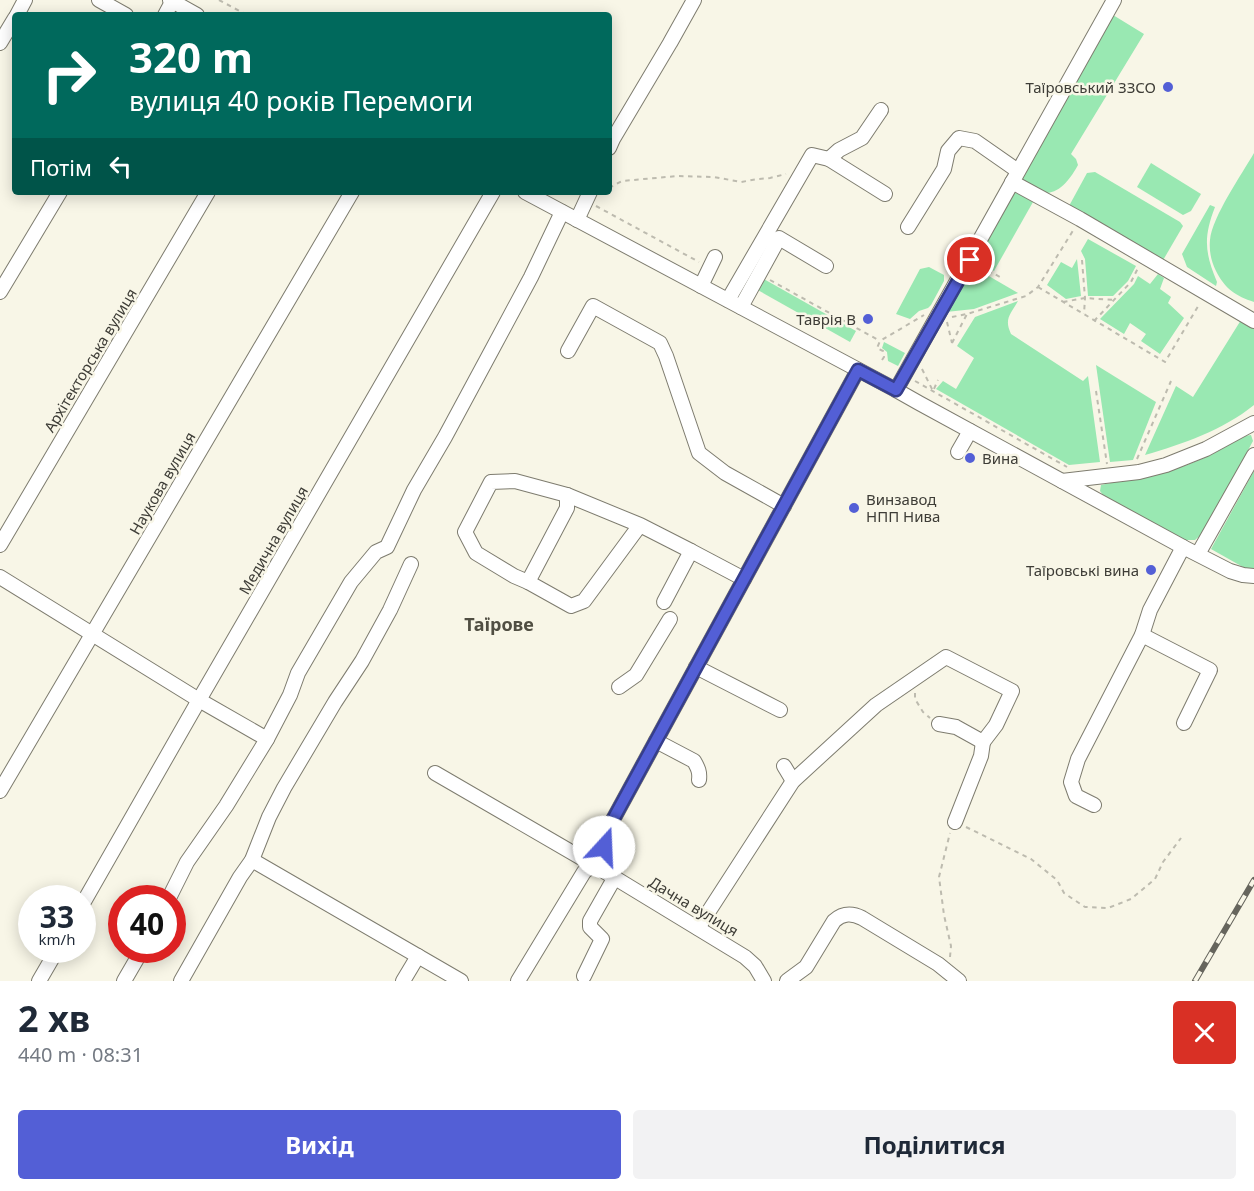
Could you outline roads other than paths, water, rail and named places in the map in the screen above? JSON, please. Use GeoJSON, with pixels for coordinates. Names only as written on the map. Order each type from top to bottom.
{"type":"FeatureCollection","features":[{"type":"Feature","properties":{"kind":"street"},"geometry":{"type":"LineString","coordinates":[[99,0],[121,12]]}},
{"type":"Feature","properties":{"kind":"street"},"geometry":{"type":"LineString","coordinates":[[612,141],[694,0]]}},
{"type":"Feature","properties":{"kind":"street"},"geometry":{"type":"LineString","coordinates":[[896,390],[1114,0]]}},
{"type":"Feature","properties":{"kind":"street"},"geometry":{"type":"LineString","coordinates":[[171,1],[191,12]]}},
{"type":"Feature","properties":{"kind":"street"},"geometry":{"type":"LineString","coordinates":[[0,43],[12,23]]}},
{"type":"Feature","properties":{"kind":"street"},"geometry":{"type":"LineString","coordinates":[[829,159],[839,150],[862,138],[881,110]]}},
{"type":"Feature","properties":{"kind":"street"},"geometry":{"type":"LineString","coordinates":[[908,227],[944,169],[948,151],[960,138],[975,141],[1015,176],[1080,219],[1254,321]]}},
{"type":"Feature","properties":{"kind":"street"},"geometry":{"type":"LineString","coordinates":[[728,300],[812,155],[829,159],[885,194]]}},
{"type":"Feature","properties":{"kind":"street"},"geometry":{"type":"LineString","coordinates":[[0,292],[58,195]]}},
{"type":"Feature","properties":{"kind":"street","name":"Архітекторська вулиця"},"geometry":{"type":"LineString","coordinates":[[0,545],[206,195]]}},
{"type":"Feature","properties":{"kind":"street","name":"Наукова вулиця"},"geometry":{"type":"LineString","coordinates":[[0,791],[350,195]]}},
{"type":"Feature","properties":{"kind":"street","name":"Медична вулиця"},"geometry":{"type":"LineString","coordinates":[[93,885],[491,195]]}},
{"type":"Feature","properties":{"kind":"street"},"geometry":{"type":"LineString","coordinates":[[531,195],[896,390],[1183,547],[1230,571],[1248,576]]}},
{"type":"Feature","properties":{"kind":"street"},"geometry":{"type":"LineString","coordinates":[[577,220],[588,196]]}},
{"type":"Feature","properties":{"kind":"street"},"geometry":{"type":"LineString","coordinates":[[176,885],[187,862],[226,806],[267,739],[298,673],[351,582],[376,552],[387,547],[414,490],[531,277],[562,212]]}},
{"type":"Feature","properties":{"kind":"street"},"geometry":{"type":"LineString","coordinates":[[741,307],[779,238],[825,266]]}},
{"type":"Feature","properties":{"kind":"street"},"geometry":{"type":"LineString","coordinates":[[701,286],[712,262]]}},
{"type":"Feature","properties":{"kind":"street"},"geometry":{"type":"LineString","coordinates":[[568,351],[593,306],[660,344],[699,453],[725,473],[784,506]]}},
{"type":"Feature","properties":{"kind":"street"},"geometry":{"type":"LineString","coordinates":[[584,976],[602,939],[590,927],[590,921],[615,877],[606,862],[604,847],[609,827],[858,370]]}},
{"type":"Feature","properties":{"kind":"street"},"geometry":{"type":"LineString","coordinates":[[1062,481],[1139,472],[1166,465],[1206,449],[1254,423]]}},
{"type":"Feature","properties":{"kind":"street"},"geometry":{"type":"LineString","coordinates":[[958,452],[970,431]]}},
{"type":"Feature","properties":{"kind":"street"},"geometry":{"type":"LineString","coordinates":[[1198,554],[1254,455]]}},
{"type":"Feature","properties":{"kind":"street"},"geometry":{"type":"LineString","coordinates":[[640,525],[584,602],[570,606],[476,553],[465,532],[491,482],[515,481],[567,495],[640,525],[744,579]]}},
{"type":"Feature","properties":{"kind":"street"},"geometry":{"type":"LineString","coordinates":[[528,582],[567,508],[567,495]]}},
{"type":"Feature","properties":{"kind":"street"},"geometry":{"type":"LineString","coordinates":[[1094,805],[1076,796],[1071,782],[1078,759],[1142,635],[1150,610],[1183,547]]}},
{"type":"Feature","properties":{"kind":"street"},"geometry":{"type":"LineString","coordinates":[[664,602],[692,551]]}},
{"type":"Feature","properties":{"kind":"street"},"geometry":{"type":"LineString","coordinates":[[181,981],[252,860],[269,817],[284,789],[362,661],[390,610],[411,564]]}},
{"type":"Feature","properties":{"kind":"street"},"geometry":{"type":"LineString","coordinates":[[0,577],[199,700],[267,739]]}},
{"type":"Feature","properties":{"kind":"street"},"geometry":{"type":"LineString","coordinates":[[619,687],[636,675],[670,619]]}},
{"type":"Feature","properties":{"kind":"street"},"geometry":{"type":"LineString","coordinates":[[1142,635],[1210,670],[1184,723]]}},
{"type":"Feature","properties":{"kind":"street"},"geometry":{"type":"LineString","coordinates":[[698,928],[793,781],[876,705],[946,657],[1012,691],[996,725],[983,742],[981,756],[955,822]]}},
{"type":"Feature","properties":{"kind":"street"},"geometry":{"type":"LineString","coordinates":[[696,667],[780,710]]}},
{"type":"Feature","properties":{"kind":"street"},"geometry":{"type":"LineString","coordinates":[[939,724],[956,727],[983,742]]}},
{"type":"Feature","properties":{"kind":"street"},"geometry":{"type":"LineString","coordinates":[[656,741],[694,761],[700,773],[699,780]]}},
{"type":"Feature","properties":{"kind":"street"},"geometry":{"type":"LineString","coordinates":[[784,766],[793,781]]}},
{"type":"Feature","properties":{"kind":"street","name":"Дачна вулиця"},"geometry":{"type":"LineString","coordinates":[[435,773],[615,877],[745,957],[755,966],[764,981]]}},
{"type":"Feature","properties":{"kind":"street"},"geometry":{"type":"LineString","coordinates":[[252,860],[461,981]]}},
{"type":"Feature","properties":{"kind":"street"},"geometry":{"type":"LineString","coordinates":[[518,981],[584,872],[590,867],[597,867]]}},
{"type":"Feature","properties":{"kind":"street"},"geometry":{"type":"LineString","coordinates":[[788,981],[806,968],[834,921],[847,914],[862,918],[938,964],[954,978]]}},
{"type":"Feature","properties":{"kind":"street"},"geometry":{"type":"LineString","coordinates":[[403,981],[418,956]]}},
{"type":"Feature","properties":{"kind":"street"},"geometry":{"type":"LineString","coordinates":[[39,981],[49,963]]}},
{"type":"Feature","properties":{"kind":"street"},"geometry":{"type":"LineString","coordinates":[[123,981],[134,963]]}},
{"type":"Feature","properties":{"kind":"railway"},"geometry":{"type":"LineString","coordinates":[[1195,981],[1254,880]]}},
{"type":"Feature","properties":{"kind":"place","name":"Таїровський ЗЗСО"},"geometry":{"type":"Point","coordinates":[1168,87]}},
{"type":"Feature","properties":{"kind":"place","name":"Таврія В"},"geometry":{"type":"Point","coordinates":[868,319]}},
{"type":"Feature","properties":{"kind":"place","name":"Вина"},"geometry":{"type":"Point","coordinates":[970,458]}},
{"type":"Feature","properties":{"kind":"place","name":"Винзавод НПП Нива"},"geometry":{"type":"Point","coordinates":[854,508]}},
{"type":"Feature","properties":{"kind":"place","name":"Таїровські вина"},"geometry":{"type":"Point","coordinates":[1151,570]}},
{"type":"Feature","properties":{"kind":"district","name":"Таїрове"},"geometry":{"type":"Point","coordinates":[499,624]}}]}
